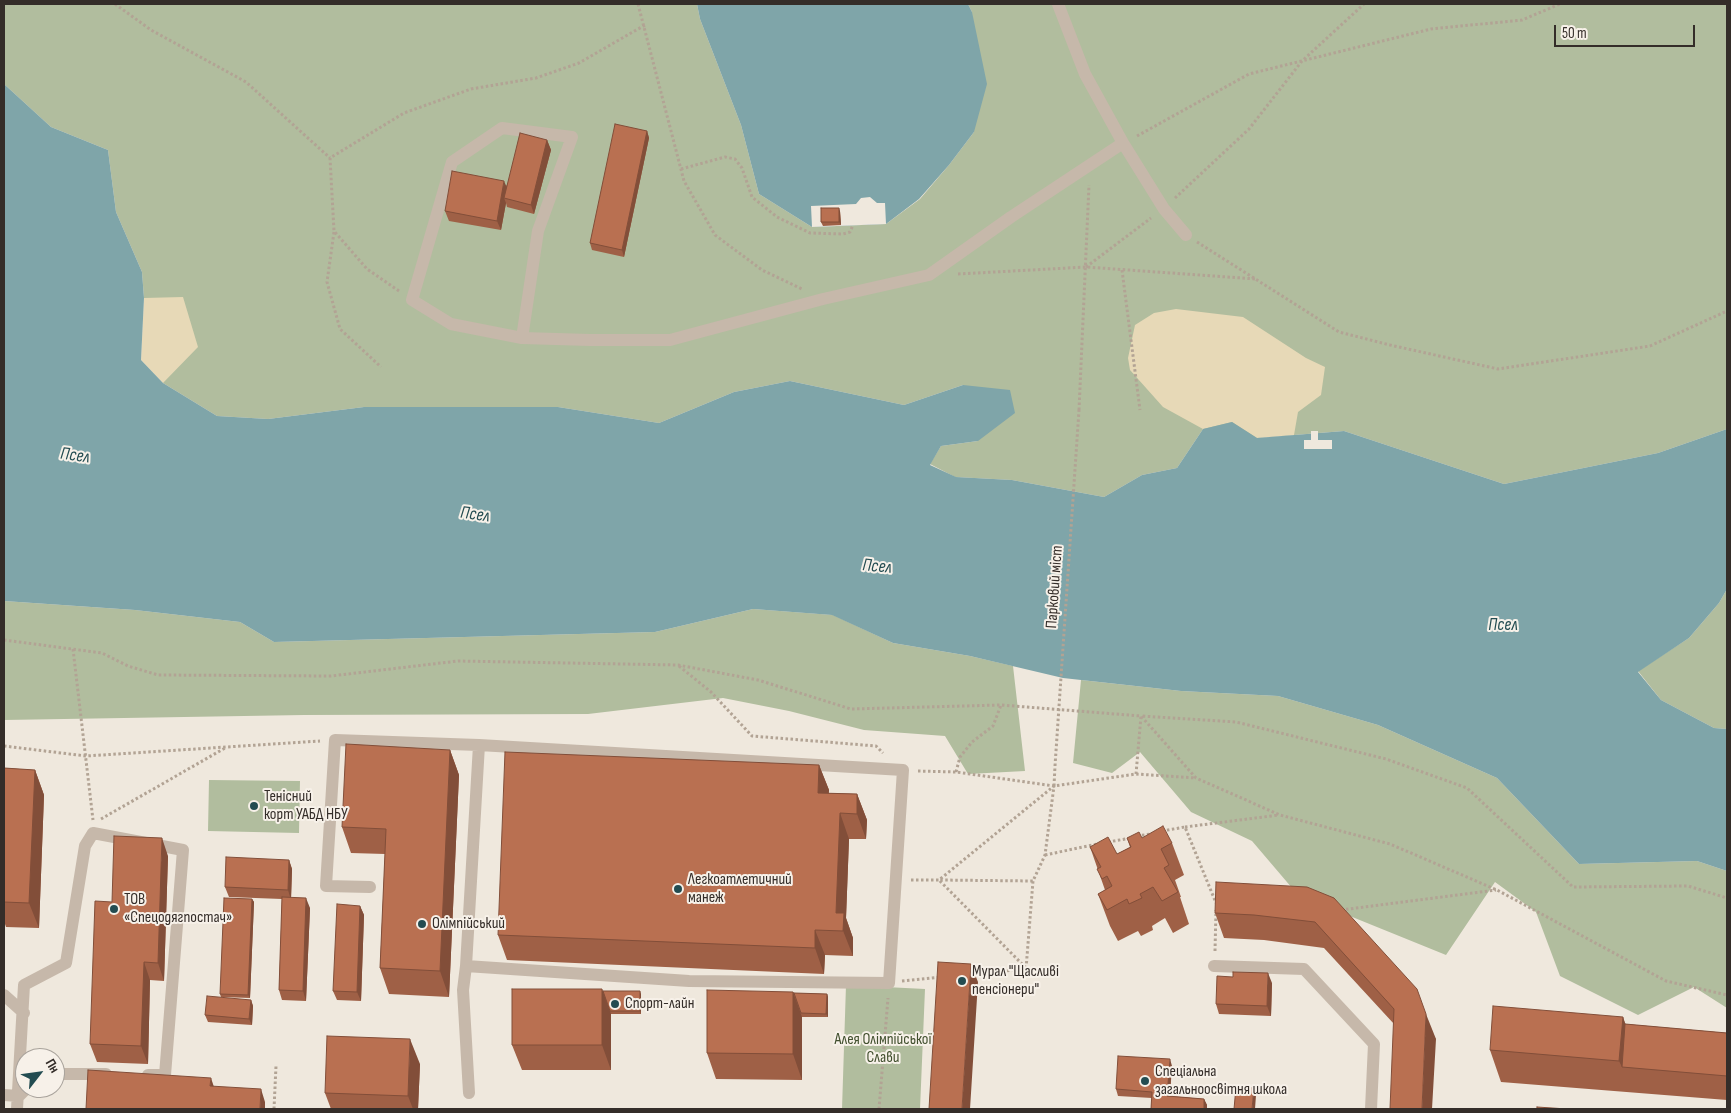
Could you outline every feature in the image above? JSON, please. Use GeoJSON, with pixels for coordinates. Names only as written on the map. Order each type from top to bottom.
{"type":"FeatureCollection","features":[{"type":"Feature","properties":{"kind":"street"},"geometry":{"type":"LineString","coordinates":[[1058,4],[1085,74],[1123,143],[1164,209],[1186,235]]}},
{"type":"Feature","properties":{"kind":"street"},"geometry":{"type":"LineString","coordinates":[[522,338],[538,231],[572,137],[502,128],[452,162],[412,300],[451,324],[522,338],[670,340],[823,299],[930,275],[1089,164],[1123,143]]}},
{"type":"Feature","properties":{"kind":"street"},"geometry":{"type":"LineString","coordinates":[[370,886],[326,886],[336,740],[478,745],[904,770],[889,983],[690,981],[466,966]]}},
{"type":"Feature","properties":{"kind":"street"},"geometry":{"type":"LineString","coordinates":[[469,1093],[463,990],[466,966],[478,745]]}},
{"type":"Feature","properties":{"kind":"street"},"geometry":{"type":"LineString","coordinates":[[24,1048],[24,985],[66,963],[85,846],[94,831],[183,850],[165,1075],[135,1075]]}},
{"type":"Feature","properties":{"kind":"street"},"geometry":{"type":"LineString","coordinates":[[1214,966],[1304,969],[1374,1044],[1371,1109]]}},
{"type":"Feature","properties":{"kind":"street"},"geometry":{"type":"LineString","coordinates":[[4,995],[24,1013]]}},
{"type":"Feature","properties":{"kind":"street"},"geometry":{"type":"LineString","coordinates":[[65,1074],[115,1074]]}},
{"type":"Feature","properties":{"kind":"path"},"geometry":{"type":"LineString","coordinates":[[115,4],[151,30],[246,82],[330,158],[334,231],[327,282],[340,329],[381,367]]}},
{"type":"Feature","properties":{"kind":"path"},"geometry":{"type":"LineString","coordinates":[[638,4],[684,181],[715,235],[762,270],[823,299]]}},
{"type":"Feature","properties":{"kind":"path"},"geometry":{"type":"LineString","coordinates":[[1229,148],[1248,129],[1302,61],[1364,4]]}},
{"type":"Feature","properties":{"kind":"path"},"geometry":{"type":"LineString","coordinates":[[1123,143],[1249,74],[1431,29],[1522,20],[1560,4]]}},
{"type":"Feature","properties":{"kind":"path"},"geometry":{"type":"LineString","coordinates":[[330,158],[404,113],[471,89],[536,78],[579,63],[645,25]]}},
{"type":"Feature","properties":{"kind":"path"},"geometry":{"type":"LineString","coordinates":[[681,169],[725,157],[735,159],[742,168],[752,197],[776,217],[810,233],[843,234],[850,232],[853,225]]}},
{"type":"Feature","properties":{"kind":"path","name":"Парковий міст"},"geometry":{"type":"LineString","coordinates":[[1033,881],[1045,855],[1054,786],[1079,410],[1089,164]]}},
{"type":"Feature","properties":{"kind":"path"},"geometry":{"type":"LineString","coordinates":[[334,231],[367,269],[412,300]]}},
{"type":"Feature","properties":{"kind":"path"},"geometry":{"type":"LineString","coordinates":[[1186,235],[1339,332],[1498,369],[1650,346],[1727,311]]}},
{"type":"Feature","properties":{"kind":"path"},"geometry":{"type":"LineString","coordinates":[[930,275],[1086,267],[1256,279]]}},
{"type":"Feature","properties":{"kind":"path"},"geometry":{"type":"LineString","coordinates":[[1122,270],[1140,410]]}},
{"type":"Feature","properties":{"kind":"path"},"geometry":{"type":"LineString","coordinates":[[4,640],[102,653],[128,666],[158,675],[331,676],[458,661],[678,665],[758,680],[851,709],[1001,706],[1236,722],[1386,759],[1467,788],[1572,886],[1688,886],[1727,898]]}},
{"type":"Feature","properties":{"kind":"path"},"geometry":{"type":"LineString","coordinates":[[74,649],[94,831]]}},
{"type":"Feature","properties":{"kind":"path"},"geometry":{"type":"LineString","coordinates":[[678,665],[711,692],[752,736],[876,746],[904,770],[956,772],[1054,786],[1136,774],[1196,778],[1280,815],[1390,844],[1497,890],[1666,981],[1727,995]]}},
{"type":"Feature","properties":{"kind":"path"},"geometry":{"type":"LineString","coordinates":[[956,772],[960,757],[972,742],[993,726],[1001,706]]}},
{"type":"Feature","properties":{"kind":"path"},"geometry":{"type":"LineString","coordinates":[[1136,774],[1141,716]]}},
{"type":"Feature","properties":{"kind":"path"},"geometry":{"type":"LineString","coordinates":[[1141,716],[1196,778]]}},
{"type":"Feature","properties":{"kind":"path"},"geometry":{"type":"LineString","coordinates":[[4,746],[86,756],[336,740]]}},
{"type":"Feature","properties":{"kind":"path"},"geometry":{"type":"LineString","coordinates":[[94,831],[102,816],[227,747]]}},
{"type":"Feature","properties":{"kind":"path"},"geometry":{"type":"LineString","coordinates":[[938,880],[1054,786]]}},
{"type":"Feature","properties":{"kind":"path"},"geometry":{"type":"LineString","coordinates":[[1045,855],[1185,827],[1280,815]]}},
{"type":"Feature","properties":{"kind":"path"},"geometry":{"type":"LineString","coordinates":[[1185,827],[1216,902],[1214,966]]}},
{"type":"Feature","properties":{"kind":"path"},"geometry":{"type":"LineString","coordinates":[[929,880],[1033,881],[1026,969]]}},
{"type":"Feature","properties":{"kind":"path"},"geometry":{"type":"LineString","coordinates":[[938,880],[1026,969]]}},
{"type":"Feature","properties":{"kind":"path"},"geometry":{"type":"LineString","coordinates":[[1336,909],[1346,911],[1497,890]]}},
{"type":"Feature","properties":{"kind":"path"},"geometry":{"type":"LineString","coordinates":[[1216,902],[1225,900]]}},
{"type":"Feature","properties":{"kind":"path"},"geometry":{"type":"LineString","coordinates":[[967,975],[1026,969]]}},
{"type":"Feature","properties":{"kind":"path"},"geometry":{"type":"LineString","coordinates":[[880,1109],[889,983],[948,977]]}},
{"type":"Feature","properties":{"kind":"path"},"geometry":{"type":"LineString","coordinates":[[274,1109],[276,1066]]}},
{"type":"Feature","properties":{"kind":"green space"},"geometry":{"type":"Polygon","coordinates":[[[4,4],[697,4],[700,19],[741,125],[759,194],[812,227],[886,224],[920,199],[974,132],[972,12],[968,4],[1727,4],[1727,429],[1658,453],[1504,484],[1344,431],[1257,438],[1203,429],[1177,468],[1142,475],[1104,497],[1012,480],[955,477],[930,464],[941,446],[978,441],[963,385],[904,405],[790,381],[734,392],[659,423],[558,407],[364,407],[268,419],[217,416],[163,383],[144,298],[142,272],[116,212],[108,150],[51,127],[4,84],[4,4]]]}},
{"type":"Feature","properties":{"kind":"green space"},"geometry":{"type":"Polygon","coordinates":[[[1727,589],[1727,729],[1714,728],[1661,700],[1638,671],[1689,638],[1719,603],[1727,589]]]}},
{"type":"Feature","properties":{"kind":"green space"},"geometry":{"type":"Polygon","coordinates":[[[4,601],[135,610],[240,622],[274,642],[655,632],[753,609],[833,615],[893,643],[970,656],[1013,666],[1025,771],[968,774],[945,736],[864,730],[789,711],[723,698],[588,714],[304,715],[4,720],[4,601]]]}},
{"type":"Feature","properties":{"kind":"green space"},"geometry":{"type":"Polygon","coordinates":[[[1081,680],[1181,691],[1278,696],[1378,725],[1497,778],[1579,864],[1697,861],[1727,871],[1727,1008],[1694,987],[1638,1015],[1560,976],[1536,912],[1495,882],[1446,955],[1298,895],[1252,841],[1191,812],[1140,752],[1112,773],[1073,763],[1081,680]]]}},
{"type":"Feature","properties":{"kind":"green space","name":"Тенісний корт УАБД НБУ"},"geometry":{"type":"Polygon","coordinates":[[[209,780],[300,781],[299,833],[208,831],[209,780]]]}},
{"type":"Feature","properties":{"kind":"green space","name":"Алея Олімпійської Слави"},"geometry":{"type":"Polygon","coordinates":[[[846,985],[925,989],[920,1109],[842,1109],[846,985]]]}},
{"type":"Feature","properties":{"kind":"sand"},"geometry":{"type":"Polygon","coordinates":[[[183,297],[198,347],[163,383],[141,360],[144,298],[183,297]]]}},
{"type":"Feature","properties":{"kind":"sand"},"geometry":{"type":"Polygon","coordinates":[[[1176,309],[1243,317],[1306,358],[1325,367],[1321,395],[1298,412],[1294,435],[1257,438],[1232,422],[1203,429],[1163,407],[1130,370],[1128,358],[1135,325],[1154,313],[1176,309]]]}},
{"type":"Feature","properties":{"kind":"water"},"geometry":{"type":"Polygon","coordinates":[[[697,4],[968,4],[972,12],[987,84],[974,132],[949,165],[919,199],[886,224],[812,227],[759,194],[741,125],[700,19],[697,4]]]}},
{"type":"Feature","properties":{"kind":"water","name":"Псел"},"geometry":{"type":"Polygon","coordinates":[[[4,84],[51,127],[108,150],[116,212],[142,272],[144,298],[141,360],[163,383],[217,416],[268,419],[364,407],[558,407],[659,423],[734,392],[790,381],[904,405],[963,385],[1010,390],[1015,413],[978,441],[941,446],[930,465],[956,477],[1012,480],[1104,497],[1142,475],[1177,468],[1203,429],[1232,422],[1257,438],[1344,431],[1504,484],[1658,453],[1727,429],[1727,589],[1719,603],[1689,638],[1638,672],[1661,700],[1714,728],[1727,729],[1727,871],[1697,861],[1579,864],[1497,778],[1378,725],[1278,696],[1181,691],[1063,678],[970,656],[893,643],[832,615],[753,609],[655,632],[274,642],[240,622],[135,610],[4,601],[4,84]]]}},
{"type":"Feature","properties":{"kind":"pier"},"geometry":{"type":"Polygon","coordinates":[[[870,197],[877,203],[885,203],[886,224],[812,227],[811,206],[856,204],[861,198],[870,197]]]}},
{"type":"Feature","properties":{"kind":"pier"},"geometry":{"type":"Polygon","coordinates":[[[1311,431],[1318,431],[1318,440],[1332,440],[1332,449],[1304,449],[1304,440],[1311,440],[1311,431]]]}},
{"type":"Feature","properties":{"kind":"building"},"geometry":{"type":"Polygon","coordinates":[[[615,124],[647,131],[622,250],[590,243],[615,124]]]}},
{"type":"Feature","properties":{"kind":"building"},"geometry":{"type":"Polygon","coordinates":[[[520,133],[547,140],[531,205],[504,198],[520,133]]]}},
{"type":"Feature","properties":{"kind":"building"},"geometry":{"type":"Polygon","coordinates":[[[452,171],[504,181],[497,221],[445,211],[452,171]]]}},
{"type":"Feature","properties":{"kind":"building"},"geometry":{"type":"Polygon","coordinates":[[[821,208],[839,208],[839,222],[821,222],[821,208]]]}},
{"type":"Feature","properties":{"kind":"building","name":"Олімпійський"},"geometry":{"type":"Polygon","coordinates":[[[346,744],[450,750],[440,971],[380,968],[386,829],[342,827],[346,744]]]}},
{"type":"Feature","properties":{"kind":"building","name":"Легкоатлетичний манеж"},"geometry":{"type":"Polygon","coordinates":[[[505,752],[819,765],[818,793],[857,794],[857,814],[840,813],[836,913],[844,913],[843,931],[815,930],[815,948],[498,935],[505,752]]]}},
{"type":"Feature","properties":{"kind":"building"},"geometry":{"type":"Polygon","coordinates":[[[4,768],[35,770],[29,903],[4,902],[4,768]]]}},
{"type":"Feature","properties":{"kind":"building"},"geometry":{"type":"Polygon","coordinates":[[[1163,826],[1172,843],[1161,849],[1169,865],[1164,868],[1178,892],[1162,901],[1153,887],[1140,894],[1142,898],[1129,904],[1127,899],[1107,910],[1098,894],[1112,886],[1107,876],[1102,879],[1097,869],[1101,867],[1090,847],[1108,837],[1117,854],[1131,847],[1127,838],[1139,832],[1142,838],[1163,826]]]}},
{"type":"Feature","properties":{"kind":"building"},"geometry":{"type":"Polygon","coordinates":[[[114,836],[162,838],[158,963],[144,962],[141,1046],[90,1044],[95,901],[112,902],[114,836]]]}},
{"type":"Feature","properties":{"kind":"building"},"geometry":{"type":"Polygon","coordinates":[[[226,857],[289,860],[288,890],[225,887],[226,857]]]}},
{"type":"Feature","properties":{"kind":"building"},"geometry":{"type":"Polygon","coordinates":[[[1216,882],[1307,887],[1334,898],[1417,989],[1426,1014],[1422,1109],[1390,1109],[1394,1009],[1315,922],[1254,915],[1215,913],[1216,882]]]}},
{"type":"Feature","properties":{"kind":"building"},"geometry":{"type":"Polygon","coordinates":[[[282,897],[306,898],[303,991],[279,990],[282,897]]]}},
{"type":"Feature","properties":{"kind":"building"},"geometry":{"type":"Polygon","coordinates":[[[224,898],[252,899],[248,995],[220,994],[224,898]]]}},
{"type":"Feature","properties":{"kind":"building"},"geometry":{"type":"Polygon","coordinates":[[[337,904],[360,906],[357,992],[333,991],[337,904]]]}},
{"type":"Feature","properties":{"kind":"building"},"geometry":{"type":"Polygon","coordinates":[[[938,962],[971,964],[962,1109],[929,1109],[938,962]]]}},
{"type":"Feature","properties":{"kind":"building"},"geometry":{"type":"Polygon","coordinates":[[[1233,972],[1268,973],[1267,1006],[1216,1004],[1217,976],[1233,977],[1233,972]]]}},
{"type":"Feature","properties":{"kind":"building"},"geometry":{"type":"Polygon","coordinates":[[[512,989],[602,989],[602,1045],[512,1045],[512,989]]]}},
{"type":"Feature","properties":{"kind":"building"},"geometry":{"type":"Polygon","coordinates":[[[707,990],[793,992],[793,1054],[707,1053],[707,990]]]}},
{"type":"Feature","properties":{"kind":"building"},"geometry":{"type":"Polygon","coordinates":[[[603,991],[640,991],[640,1011],[610,1011],[603,991]]]}},
{"type":"Feature","properties":{"kind":"building"},"geometry":{"type":"Polygon","coordinates":[[[794,993],[827,994],[826,1014],[801,1013],[794,993]]]}},
{"type":"Feature","properties":{"kind":"building"},"geometry":{"type":"Polygon","coordinates":[[[207,996],[251,1000],[249,1019],[205,1015],[207,996]]]}},
{"type":"Feature","properties":{"kind":"building"},"geometry":{"type":"Polygon","coordinates":[[[1493,1006],[1623,1017],[1619,1061],[1490,1050],[1493,1006]]]}},
{"type":"Feature","properties":{"kind":"building"},"geometry":{"type":"Polygon","coordinates":[[[1625,1024],[1727,1033],[1727,1076],[1622,1067],[1625,1024]]]}},
{"type":"Feature","properties":{"kind":"building"},"geometry":{"type":"Polygon","coordinates":[[[327,1036],[410,1039],[408,1096],[325,1093],[327,1036]]]}},
{"type":"Feature","properties":{"kind":"building","name":"Спеціальна загальноосвітня школа"},"geometry":{"type":"Polygon","coordinates":[[[1118,1056],[1170,1059],[1167,1096],[1204,1099],[1204,1109],[1151,1109],[1152,1092],[1116,1089],[1118,1056]]]}},
{"type":"Feature","properties":{"kind":"building"},"geometry":{"type":"Polygon","coordinates":[[[88,1070],[211,1078],[210,1086],[261,1089],[260,1109],[86,1109],[88,1070]]]}},
{"type":"Feature","properties":{"kind":"building"},"geometry":{"type":"Polygon","coordinates":[[[1236,1087],[1254,1088],[1252,1109],[1234,1109],[1236,1087]]]}},
{"type":"Feature","properties":{"kind":"building"},"geometry":{"type":"Polygon","coordinates":[[[1537,1107],[1567,1109],[1537,1109],[1537,1107]]]}},
{"type":"Feature","properties":{"kind":"place","name":"Тенісний корт УАБД НБУ"},"geometry":{"type":"Point","coordinates":[254,806]}},
{"type":"Feature","properties":{"kind":"place","name":"Легкоатлетичний манеж"},"geometry":{"type":"Point","coordinates":[678,889]}},
{"type":"Feature","properties":{"kind":"place","name":"ТОВ «Спецодягпостач»"},"geometry":{"type":"Point","coordinates":[114,909]}},
{"type":"Feature","properties":{"kind":"place","name":"Олімпійський"},"geometry":{"type":"Point","coordinates":[422,924]}},
{"type":"Feature","properties":{"kind":"place","name":"Мурал \"Щасливі пенсіонери\""},"geometry":{"type":"Point","coordinates":[962,981]}},
{"type":"Feature","properties":{"kind":"place","name":"Спорт-лайн"},"geometry":{"type":"Point","coordinates":[615,1004]}},
{"type":"Feature","properties":{"kind":"place","name":"Спеціальна загальноосвітня школа"},"geometry":{"type":"Point","coordinates":[1145,1081]}}]}
